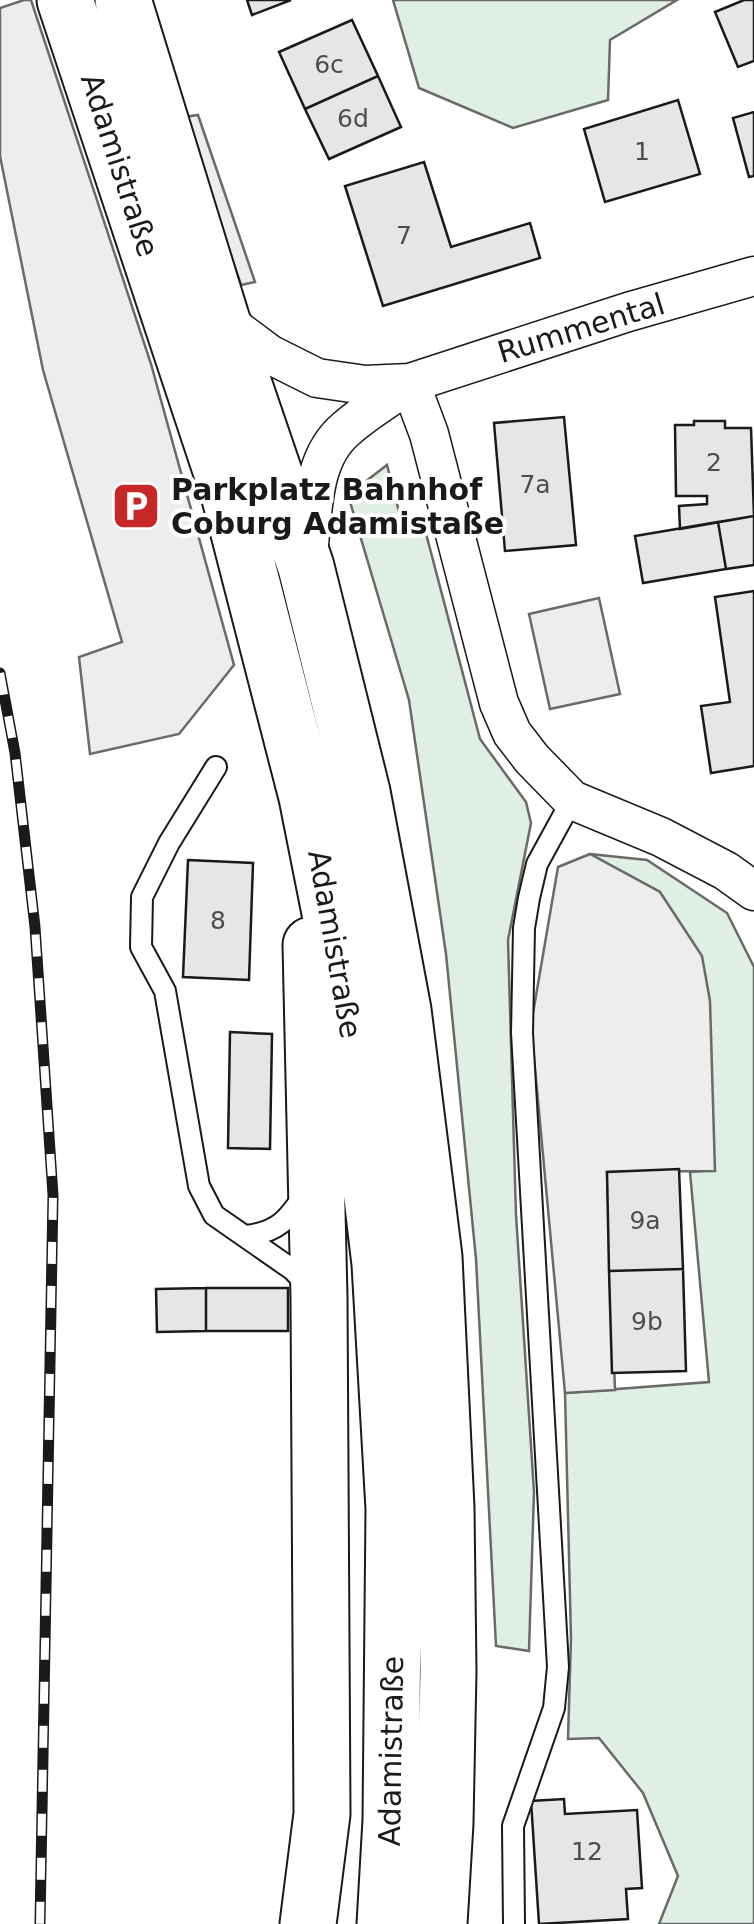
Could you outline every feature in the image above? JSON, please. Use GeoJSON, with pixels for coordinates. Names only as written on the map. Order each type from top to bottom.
{"type":"FeatureCollection","features":[{"type":"Feature","properties":{"kind":"highway","name":"Adamistraße"},"geometry":{"type":"LineString","coordinates":[[65,0],[228,494],[308,798],[350,1013],[380,1264],[394,1508],[391,1820],[385,1924]]}},
{"type":"Feature","properties":{"kind":"highway","name":"Adamistraße"},"geometry":{"type":"LineString","coordinates":[[122,0],[221,318],[306,568],[362,792],[402,1010],[434,1258],[446,1508],[448,1671],[439,1924]]}},
{"type":"Feature","properties":{"kind":"highway"},"geometry":{"type":"LineString","coordinates":[[308,798],[319,1298],[322,1814],[308,1924]]}},
{"type":"Feature","properties":{"kind":"street","name":"Rummental"},"geometry":{"type":"LineString","coordinates":[[221,318],[269,354],[317,378],[365,385],[410,383],[628,312],[754,276]]}},
{"type":"Feature","properties":{"kind":"street","name":"Rummental"},"geometry":{"type":"LineString","coordinates":[[306,568],[316,483],[330,447],[344,430],[410,383]]}},
{"type":"Feature","properties":{"kind":"street"},"geometry":{"type":"LineString","coordinates":[[410,383],[429,434],[500,703],[512,733],[532,760],[572,800],[661,837],[726,870],[754,891]]}},
{"type":"Feature","properties":{"kind":"lane"},"geometry":{"type":"LineString","coordinates":[[216,767],[168,843],[142,897],[140,946],[166,991],[199,1186],[214,1215],[294,1270],[319,1298]]}},
{"type":"Feature","properties":{"kind":"lane"},"geometry":{"type":"LineString","coordinates":[[514,1924],[512,1826],[554,1708],[558,1667],[522,1033],[524,928],[537,864],[572,800]]}},
{"type":"Feature","properties":{"kind":"lane"},"geometry":{"type":"LineString","coordinates":[[246,1236],[266,1234],[282,1224],[316,1177]]}},
{"type":"Feature","properties":{"kind":"green space"},"geometry":{"type":"Polygon","coordinates":[[[393,0],[677,0],[610,40],[608,100],[513,128],[419,88],[393,0]]]}},
{"type":"Feature","properties":{"kind":"green space"},"geometry":{"type":"Polygon","coordinates":[[[387,465],[402,523],[424,526],[480,739],[526,802],[531,823],[508,940],[516,1215],[534,1492],[529,1651],[496,1646],[476,1259],[446,954],[409,700],[348,495],[387,465]]]}},
{"type":"Feature","properties":{"kind":"green space"},"geometry":{"type":"Polygon","coordinates":[[[590,854],[647,860],[727,913],[754,967],[754,1924],[659,1924],[678,1876],[643,1793],[599,1738],[568,1739],[571,1638],[565,1393],[709,1382],[690,1172],[715,1170],[660,892],[590,854]]]}},
{"type":"Feature","properties":{"kind":"shaded area","name":"Parkplatz Bahnhof Coburg Adamistaße"},"geometry":{"type":"Polygon","coordinates":[[[31,0],[151,364],[234,665],[179,734],[90,754],[79,657],[122,642],[43,370],[0,156],[0,8],[31,0]]]}},
{"type":"Feature","properties":{"kind":"shaded area"},"geometry":{"type":"Polygon","coordinates":[[[198,115],[255,282],[241,285],[184,117],[198,115]]]}},
{"type":"Feature","properties":{"kind":"shaded area"},"geometry":{"type":"Polygon","coordinates":[[[599,598],[620,694],[550,709],[529,614],[599,598]]]}},
{"type":"Feature","properties":{"kind":"shaded area"},"geometry":{"type":"Polygon","coordinates":[[[590,854],[660,892],[702,956],[710,1001],[715,1171],[607,1172],[615,1390],[565,1393],[531,1025],[558,867],[590,854]]]}},
{"type":"Feature","properties":{"kind":"building"},"geometry":{"type":"Polygon","coordinates":[[[247,0],[291,0],[252,15],[247,0]]]}},
{"type":"Feature","properties":{"kind":"building"},"geometry":{"type":"Polygon","coordinates":[[[754,0],[754,61],[738,67],[715,12],[754,0]]]}},
{"type":"Feature","properties":{"kind":"building"},"geometry":{"type":"Polygon","coordinates":[[[352,20],[378,76],[305,109],[279,52],[352,20]]]}},
{"type":"Feature","properties":{"kind":"building"},"geometry":{"type":"Polygon","coordinates":[[[378,76],[401,127],[329,159],[305,109],[378,76]]]}},
{"type":"Feature","properties":{"kind":"building"},"geometry":{"type":"Polygon","coordinates":[[[678,100],[700,174],[605,202],[584,129],[678,100]]]}},
{"type":"Feature","properties":{"kind":"building"},"geometry":{"type":"Polygon","coordinates":[[[754,112],[754,176],[749,177],[733,118],[754,112]]]}},
{"type":"Feature","properties":{"kind":"building"},"geometry":{"type":"Polygon","coordinates":[[[424,162],[451,247],[530,223],[540,258],[383,306],[345,186],[424,162]]]}},
{"type":"Feature","properties":{"kind":"building"},"geometry":{"type":"Polygon","coordinates":[[[564,417],[576,545],[505,551],[494,423],[564,417]]]}},
{"type":"Feature","properties":{"kind":"building"},"geometry":{"type":"Polygon","coordinates":[[[694,421],[725,421],[725,428],[751,428],[754,516],[680,529],[679,506],[707,504],[707,496],[676,496],[675,425],[694,425],[694,421]]]}},
{"type":"Feature","properties":{"kind":"building"},"geometry":{"type":"Polygon","coordinates":[[[754,516],[754,565],[726,569],[718,522],[754,516]]]}},
{"type":"Feature","properties":{"kind":"building"},"geometry":{"type":"Polygon","coordinates":[[[718,522],[726,569],[643,583],[635,536],[718,522]]]}},
{"type":"Feature","properties":{"kind":"building"},"geometry":{"type":"Polygon","coordinates":[[[754,591],[754,766],[711,773],[701,706],[730,702],[715,597],[754,591]]]}},
{"type":"Feature","properties":{"kind":"building"},"geometry":{"type":"Polygon","coordinates":[[[188,860],[253,863],[249,980],[183,977],[188,860]]]}},
{"type":"Feature","properties":{"kind":"building"},"geometry":{"type":"Polygon","coordinates":[[[230,1032],[272,1034],[270,1149],[228,1148],[230,1032]]]}},
{"type":"Feature","properties":{"kind":"building"},"geometry":{"type":"Polygon","coordinates":[[[679,1169],[683,1269],[609,1271],[607,1172],[679,1169]]]}},
{"type":"Feature","properties":{"kind":"building"},"geometry":{"type":"Polygon","coordinates":[[[683,1269],[686,1371],[612,1373],[609,1271],[683,1269]]]}},
{"type":"Feature","properties":{"kind":"building"},"geometry":{"type":"Polygon","coordinates":[[[206,1288],[288,1288],[288,1331],[206,1331],[206,1288]]]}},
{"type":"Feature","properties":{"kind":"building"},"geometry":{"type":"Polygon","coordinates":[[[206,1288],[206,1331],[157,1332],[156,1289],[206,1288]]]}},
{"type":"Feature","properties":{"kind":"building"},"geometry":{"type":"Polygon","coordinates":[[[564,1799],[565,1814],[637,1810],[642,1888],[626,1889],[628,1919],[539,1924],[531,1801],[564,1799]]]}},
{"type":"Feature","properties":{"kind":"railway"},"geometry":{"type":"LineString","coordinates":[[0,673],[15,753],[35,927],[53,1195],[40,1924]]}},
{"type":"Feature","properties":{"kind":"place","name":"Parkplatz Bahnhof Coburg Adamistaße"},"geometry":{"type":"Point","coordinates":[136,506]}}]}
